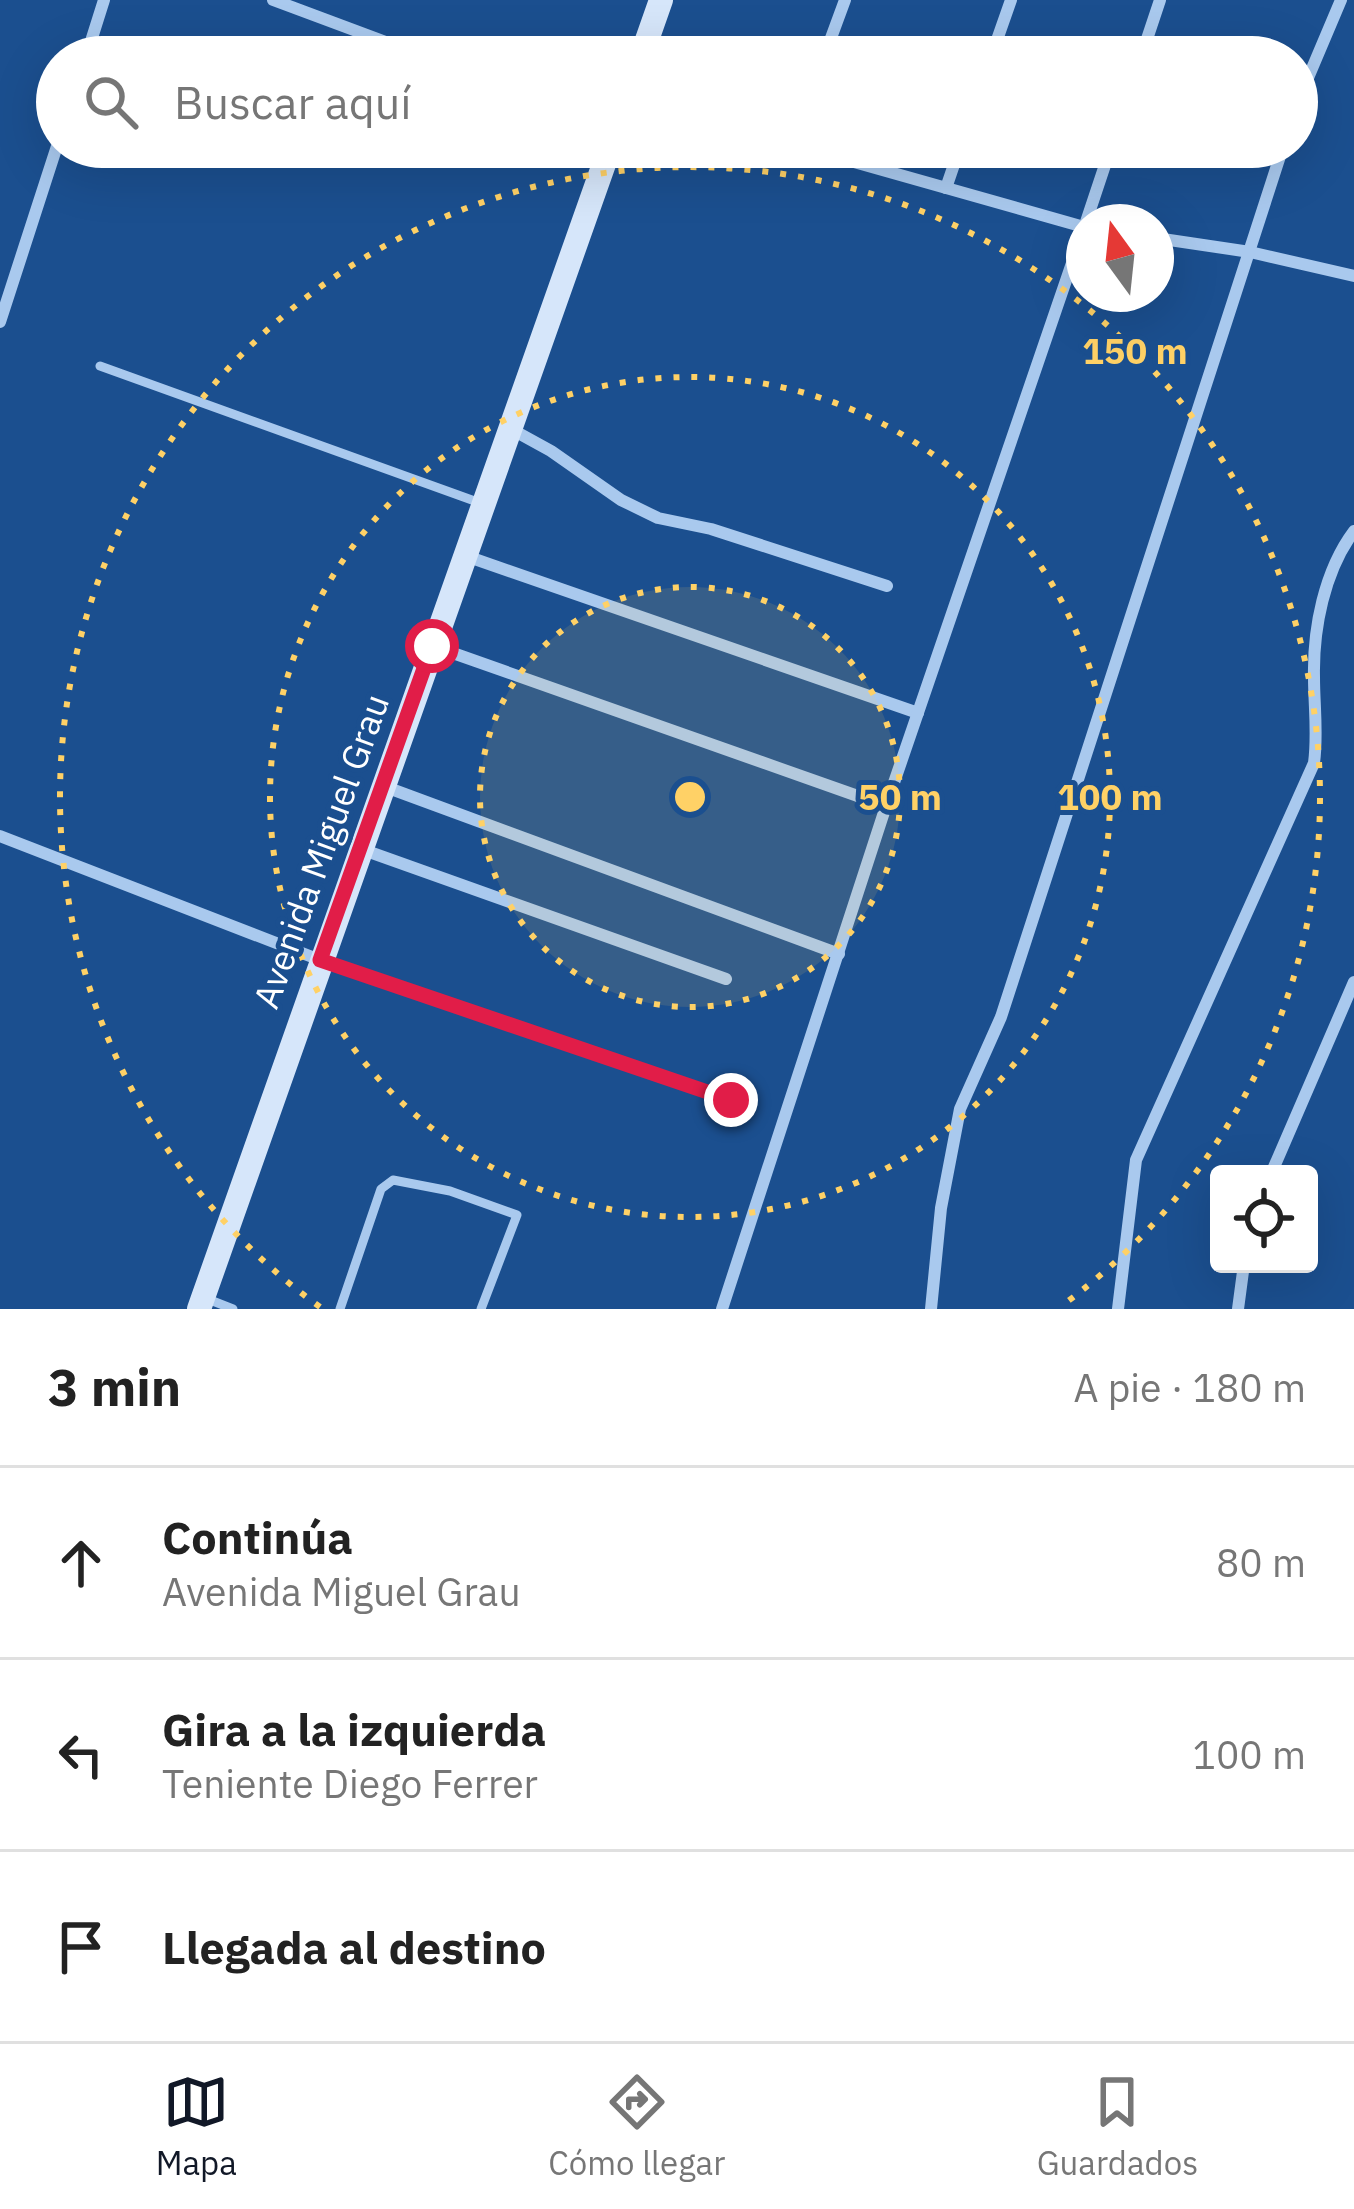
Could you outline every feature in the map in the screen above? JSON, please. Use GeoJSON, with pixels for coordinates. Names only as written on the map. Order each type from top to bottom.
{"type":"FeatureCollection","features":[{"type":"Feature","properties":{"kind":"street"},"geometry":{"type":"LineString","coordinates":[[93,36],[104,0]]}},
{"type":"Feature","properties":{"kind":"street"},"geometry":{"type":"LineString","coordinates":[[273,0],[370,36]]}},
{"type":"Feature","properties":{"kind":"street"},"geometry":{"type":"LineString","coordinates":[[648,36],[661,0]]}},
{"type":"Feature","properties":{"kind":"street"},"geometry":{"type":"LineString","coordinates":[[832,36],[845,0]]}},
{"type":"Feature","properties":{"kind":"street"},"geometry":{"type":"LineString","coordinates":[[998,36],[1011,0]]}},
{"type":"Feature","properties":{"kind":"street"},"geometry":{"type":"LineString","coordinates":[[1148,36],[1160,0]]}},
{"type":"Feature","properties":{"kind":"street"},"geometry":{"type":"LineString","coordinates":[[1318,54],[1341,0]]}},
{"type":"Feature","properties":{"kind":"street"},"geometry":{"type":"LineString","coordinates":[[0,322],[50,168]]}},
{"type":"Feature","properties":{"kind":"street","name":"Avenida Miguel Grau"},"geometry":{"type":"LineString","coordinates":[[201,1303],[603,168]]}},
{"type":"Feature","properties":{"kind":"street"},"geometry":{"type":"LineString","coordinates":[[875,168],[1066,221]]}},
{"type":"Feature","properties":{"kind":"street"},"geometry":{"type":"LineString","coordinates":[[946,188],[953,168]]}},
{"type":"Feature","properties":{"kind":"street"},"geometry":{"type":"LineString","coordinates":[[1092,204],[1104,168]]}},
{"type":"Feature","properties":{"kind":"street"},"geometry":{"type":"LineString","coordinates":[[932,1309],[941,1208],[960,1108],[1001,1017],[1276,168]]}},
{"type":"Feature","properties":{"kind":"street"},"geometry":{"type":"LineString","coordinates":[[1174,241],[1354,276]]}},
{"type":"Feature","properties":{"kind":"street"},"geometry":{"type":"LineString","coordinates":[[722,1309],[886,806],[1066,281]]}},
{"type":"Feature","properties":{"kind":"street"},"geometry":{"type":"LineString","coordinates":[[510,429],[621,500],[658,518],[711,529],[886,586]]}},
{"type":"Feature","properties":{"kind":"street"},"geometry":{"type":"LineString","coordinates":[[1118,1309],[1136,1160],[1313,763],[1317,741],[1314,672],[1323,593],[1354,532]]}},
{"type":"Feature","properties":{"kind":"street"},"geometry":{"type":"LineString","coordinates":[[464,556],[918,712]]}},
{"type":"Feature","properties":{"kind":"street"},"geometry":{"type":"LineString","coordinates":[[432,646],[886,806]]}},
{"type":"Feature","properties":{"kind":"street"},"geometry":{"type":"LineString","coordinates":[[382,785],[839,954]]}},
{"type":"Feature","properties":{"kind":"street"},"geometry":{"type":"LineString","coordinates":[[0,836],[320,960],[731,1100]]}},
{"type":"Feature","properties":{"kind":"street"},"geometry":{"type":"LineString","coordinates":[[360,848],[726,979]]}},
{"type":"Feature","properties":{"kind":"street"},"geometry":{"type":"LineString","coordinates":[[1275,1165],[1354,982]]}},
{"type":"Feature","properties":{"kind":"street"},"geometry":{"type":"LineString","coordinates":[[1238,1309],[1243,1273]]}},
{"type":"Feature","properties":{"kind":"lane"},"geometry":{"type":"LineString","coordinates":[[100,366],[483,504]]}},
{"type":"Feature","properties":{"kind":"lane"},"geometry":{"type":"LineString","coordinates":[[340,1309],[381,1189],[393,1180],[451,1191],[517,1215],[481,1309]]}},
{"type":"Feature","properties":{"kind":"lane"},"geometry":{"type":"LineString","coordinates":[[201,1303],[233,1309]]}},
{"type":"Feature","properties":{"kind":"route"},"geometry":{"type":"LineString","coordinates":[[432,646],[320,960],[731,1100]]}}]}
